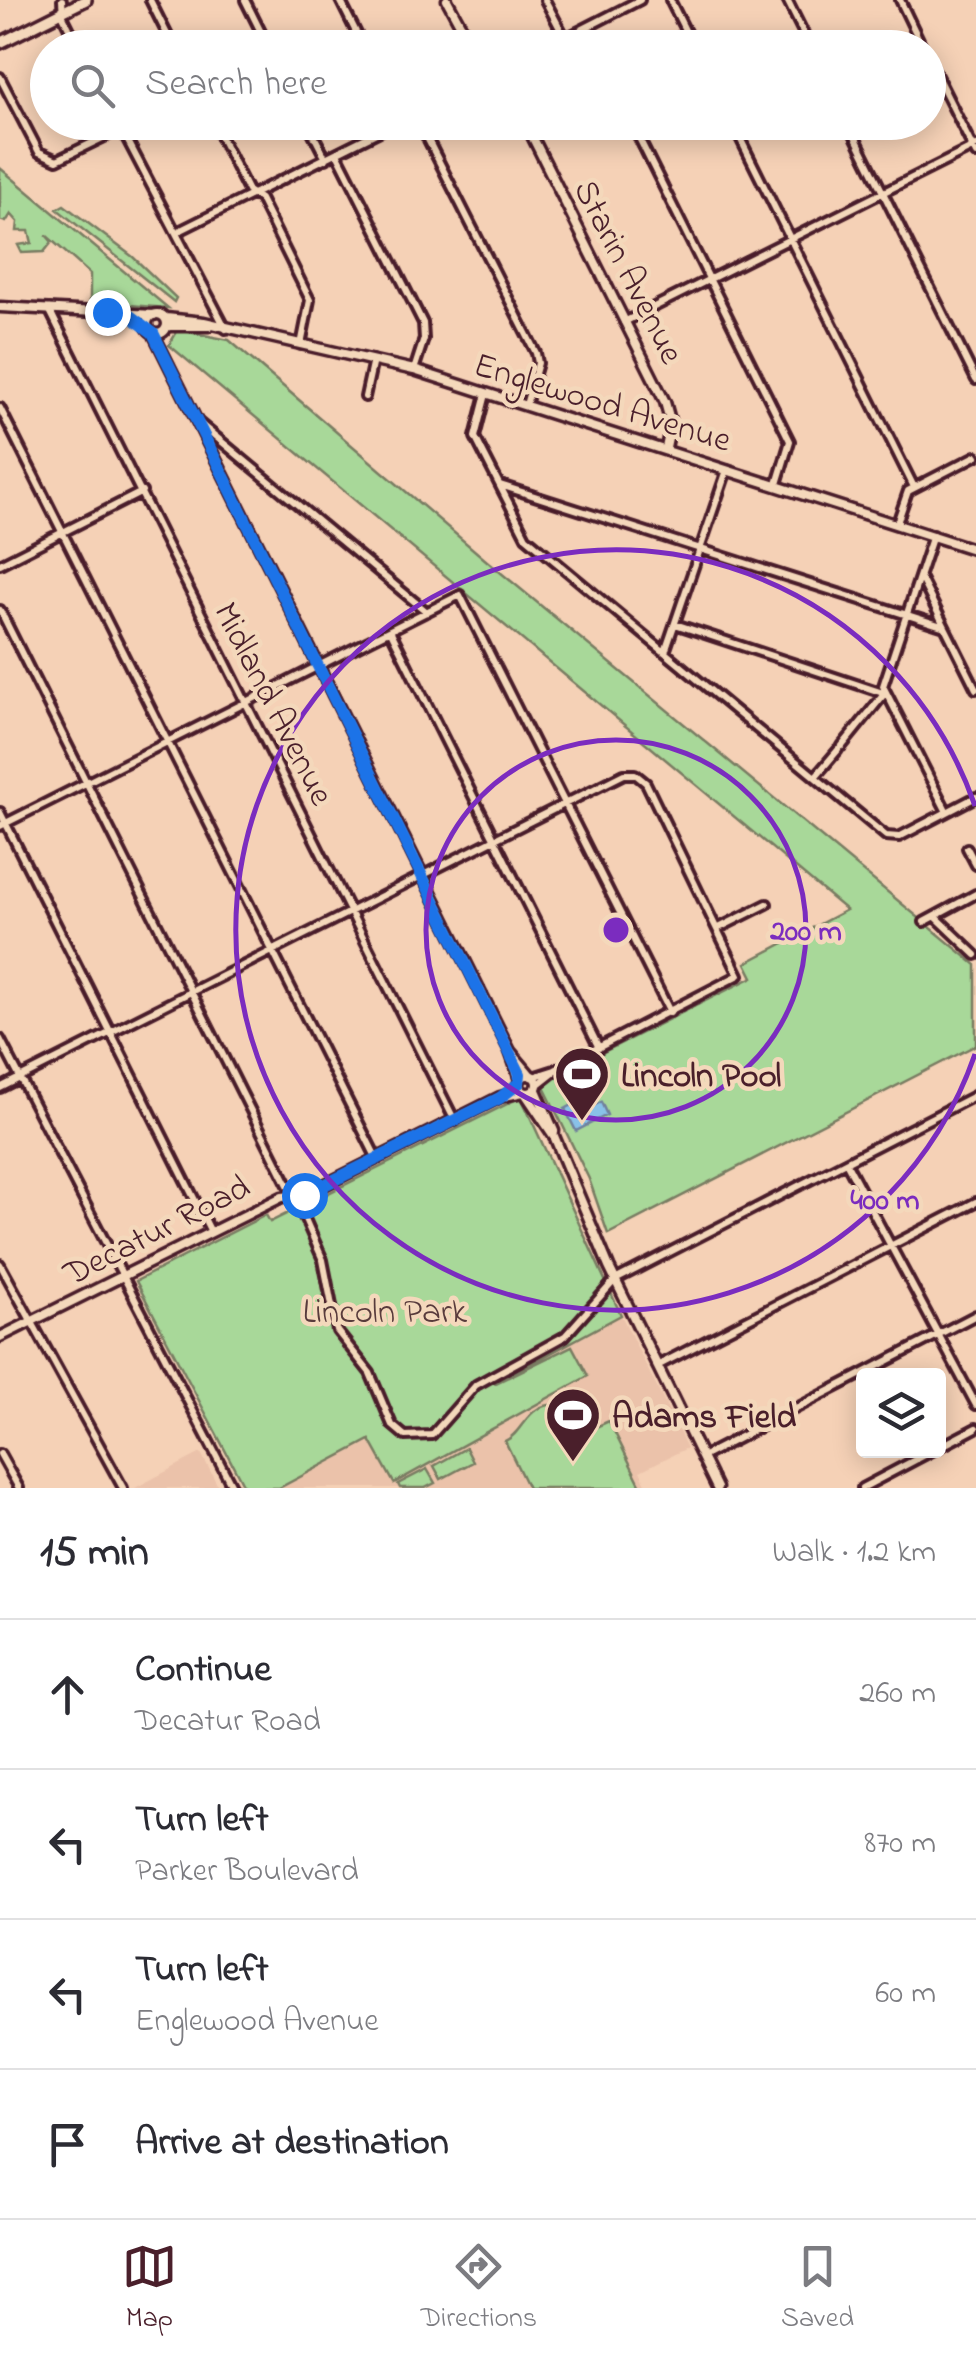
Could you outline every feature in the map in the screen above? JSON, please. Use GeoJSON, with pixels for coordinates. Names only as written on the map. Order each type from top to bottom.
{"type":"FeatureCollection","features":[{"type":"Feature","properties":{"kind":"main road"},"geometry":{"type":"LineString","coordinates":[[0,43],[63,5],[86,0]]}},
{"type":"Feature","properties":{"kind":"street"},"geometry":{"type":"LineString","coordinates":[[150,0],[165,30]]}},
{"type":"Feature","properties":{"kind":"street"},"geometry":{"type":"LineString","coordinates":[[245,0],[260,30]]}},
{"type":"Feature","properties":{"kind":"street"},"geometry":{"type":"LineString","coordinates":[[340,0],[355,30]]}},
{"type":"Feature","properties":{"kind":"street"},"geometry":{"type":"LineString","coordinates":[[447,0],[463,30]]}},
{"type":"Feature","properties":{"kind":"street"},"geometry":{"type":"LineString","coordinates":[[545,0],[561,30]]}},
{"type":"Feature","properties":{"kind":"street"},"geometry":{"type":"LineString","coordinates":[[670,0],[685,30]]}},
{"type":"Feature","properties":{"kind":"street"},"geometry":{"type":"LineString","coordinates":[[787,0],[802,30]]}},
{"type":"Feature","properties":{"kind":"street"},"geometry":{"type":"LineString","coordinates":[[900,0],[914,30]]}},
{"type":"Feature","properties":{"kind":"street"},"geometry":{"type":"LineString","coordinates":[[580,30],[635,1]]}},
{"type":"Feature","properties":{"kind":"street"},"geometry":{"type":"LineString","coordinates":[[63,5],[72,30]]}},
{"type":"Feature","properties":{"kind":"street"},"geometry":{"type":"LineString","coordinates":[[0,77],[30,136]]}},
{"type":"Feature","properties":{"kind":"street"},"geometry":{"type":"LineString","coordinates":[[624,322],[975,149],[946,93]]}},
{"type":"Feature","properties":{"kind":"street"},"geometry":{"type":"LineString","coordinates":[[32,140],[38,152],[58,160],[94,140]]}},
{"type":"Feature","properties":{"kind":"street"},"geometry":{"type":"LineString","coordinates":[[126,140],[169,224],[178,231],[227,330]]}},
{"type":"Feature","properties":{"kind":"street"},"geometry":{"type":"LineString","coordinates":[[223,140],[260,200],[310,300],[300,346]]}},
{"type":"Feature","properties":{"kind":"street"},"geometry":{"type":"LineString","coordinates":[[317,140],[326,159]]}},
{"type":"Feature","properties":{"kind":"street"},"geometry":{"type":"LineString","coordinates":[[178,231],[363,140]]}},
{"type":"Feature","properties":{"kind":"street"},"geometry":{"type":"LineString","coordinates":[[428,140],[536,353],[538,363],[526,405]]}},
{"type":"Feature","properties":{"kind":"street","name":"Starin Avenue"},"geometry":{"type":"LineString","coordinates":[[533,140],[669,413],[666,448]]}},
{"type":"Feature","properties":{"kind":"street"},"geometry":{"type":"LineString","coordinates":[[640,140],[790,441],[776,484]]}},
{"type":"Feature","properties":{"kind":"street"},"geometry":{"type":"LineString","coordinates":[[741,140],[914,487]]}},
{"type":"Feature","properties":{"kind":"street"},"geometry":{"type":"LineString","coordinates":[[857,140],[976,380]]}},
{"type":"Feature","properties":{"kind":"street"},"geometry":{"type":"LineString","coordinates":[[338,153],[423,324],[424,339],[414,370]]}},
{"type":"Feature","properties":{"kind":"street","name":"Englewood Avenue"},"geometry":{"type":"LineString","coordinates":[[0,307],[154,314],[166,326]]}},
{"type":"Feature","properties":{"kind":"street","name":"Midland Avenue"},"geometry":{"type":"LineString","coordinates":[[49,310],[455,1120]]}},
{"type":"Feature","properties":{"kind":"street"},"geometry":{"type":"LineString","coordinates":[[150,330],[154,314]]}},
{"type":"Feature","properties":{"kind":"street"},"geometry":{"type":"LineString","coordinates":[[129,315],[150,330],[510,1051],[522,1087],[554,1136]]}},
{"type":"Feature","properties":{"kind":"street"},"geometry":{"type":"LineString","coordinates":[[161,354],[166,326]]}},
{"type":"Feature","properties":{"kind":"street","name":"Englewood Avenue"},"geometry":{"type":"LineString","coordinates":[[150,330],[209,326],[414,370],[976,550]]}},
{"type":"Feature","properties":{"kind":"street"},"geometry":{"type":"LineString","coordinates":[[365,397],[373,360]]}},
{"type":"Feature","properties":{"kind":"street"},"geometry":{"type":"LineString","coordinates":[[486,394],[474,432],[526,537],[890,838],[976,797]]}},
{"type":"Feature","properties":{"kind":"street"},"geometry":{"type":"LineString","coordinates":[[0,408],[377,1159]]}},
{"type":"Feature","properties":{"kind":"street"},"geometry":{"type":"LineString","coordinates":[[193,418],[427,612]]}},
{"type":"Feature","properties":{"kind":"street"},"geometry":{"type":"LineString","coordinates":[[896,523],[908,490],[976,456]]}},
{"type":"Feature","properties":{"kind":"street"},"geometry":{"type":"LineString","coordinates":[[665,652],[728,468]]}},
{"type":"Feature","properties":{"kind":"street"},"geometry":{"type":"LineString","coordinates":[[498,485],[945,628]]}},
{"type":"Feature","properties":{"kind":"street"},"geometry":{"type":"LineString","coordinates":[[0,564],[142,492]]}},
{"type":"Feature","properties":{"kind":"street"},"geometry":{"type":"LineString","coordinates":[[933,535],[884,686],[946,812]]}},
{"type":"Feature","properties":{"kind":"street"},"geometry":{"type":"LineString","coordinates":[[920,576],[976,689]]}},
{"type":"Feature","properties":{"kind":"street"},"geometry":{"type":"LineString","coordinates":[[3,824],[460,595],[670,1012]]}},
{"type":"Feature","properties":{"kind":"street"},"geometry":{"type":"LineString","coordinates":[[0,610],[293,1195],[323,1260],[337,1331],[370,1373],[392,1425],[405,1436],[432,1434],[482,1381],[565,1336],[615,1280],[976,1095]]}},
{"type":"Feature","properties":{"kind":"street"},"geometry":{"type":"LineString","coordinates":[[675,624],[886,694]]}},
{"type":"Feature","properties":{"kind":"street"},"geometry":{"type":"LineString","coordinates":[[390,630],[599,1048]]}},
{"type":"Feature","properties":{"kind":"street"},"geometry":{"type":"LineString","coordinates":[[815,776],[886,694]]}},
{"type":"Feature","properties":{"kind":"street"},"geometry":{"type":"LineString","coordinates":[[0,1088],[624,774],[643,779],[738,966],[737,978],[522,1087]]}},
{"type":"Feature","properties":{"kind":"street"},"geometry":{"type":"LineString","coordinates":[[0,812],[212,1232]]}},
{"type":"Feature","properties":{"kind":"street"},"geometry":{"type":"LineString","coordinates":[[968,848],[976,865]]}},
{"type":"Feature","properties":{"kind":"street"},"geometry":{"type":"LineString","coordinates":[[924,922],[976,894]]}},
{"type":"Feature","properties":{"kind":"street"},"geometry":{"type":"LineString","coordinates":[[718,928],[767,904]]}},
{"type":"Feature","properties":{"kind":"street"},"geometry":{"type":"LineString","coordinates":[[934,916],[976,955]]}},
{"type":"Feature","properties":{"kind":"street"},"geometry":{"type":"LineString","coordinates":[[0,1039],[233,1488]]}},
{"type":"Feature","properties":{"kind":"street"},"geometry":{"type":"LineString","coordinates":[[510,1051],[534,1082],[615,1280],[717,1488]]}},
{"type":"Feature","properties":{"kind":"street"},"geometry":{"type":"LineString","coordinates":[[522,1087],[534,1082]]}},
{"type":"Feature","properties":{"kind":"street","name":"Decatur Road"},"geometry":{"type":"LineString","coordinates":[[0,1337],[212,1232],[293,1195],[304,1195],[522,1087]]}},
{"type":"Feature","properties":{"kind":"street"},"geometry":{"type":"LineString","coordinates":[[846,1162],[976,1405]]}},
{"type":"Feature","properties":{"kind":"street"},"geometry":{"type":"LineString","coordinates":[[657,1366],[976,1202]]}},
{"type":"Feature","properties":{"kind":"street"},"geometry":{"type":"LineString","coordinates":[[0,1264],[123,1488]]}},
{"type":"Feature","properties":{"kind":"street"},"geometry":{"type":"LineString","coordinates":[[701,1457],[976,1315]]}},
{"type":"Feature","properties":{"kind":"street"},"geometry":{"type":"LineString","coordinates":[[946,1444],[976,1428]]}},
{"type":"Feature","properties":{"kind":"street"},"geometry":{"type":"LineString","coordinates":[[0,1454],[18,1488]]}},
{"type":"Feature","properties":{"kind":"street"},"geometry":{"type":"LineString","coordinates":[[862,1488],[919,1458]]}},
{"type":"Feature","properties":{"kind":"shaded area","name":"Adams Field"},"geometry":{"type":"Polygon","coordinates":[[[621,1315],[687,1448],[640,1471],[648,1488],[279,1488],[370,1439],[394,1482],[512,1419],[494,1384],[621,1315]]]}},
{"type":"Feature","properties":{"kind":"shaded area"},"geometry":{"type":"Polygon","coordinates":[[[201,1453],[219,1488],[135,1488],[201,1453]]]}},
{"type":"Feature","properties":{"kind":"green space"},"geometry":{"type":"Polygon","coordinates":[[[0,168],[168,308],[90,302],[90,274],[46,235],[52,242],[44,252],[22,253],[18,245],[32,243],[29,231],[17,231],[18,222],[11,214],[6,222],[0,220],[0,168]]]}},
{"type":"Feature","properties":{"kind":"green space"},"geometry":{"type":"Polygon","coordinates":[[[64,205],[133,257],[176,298],[174,302],[57,209],[64,205]]]}},
{"type":"Feature","properties":{"kind":"green space"},"geometry":{"type":"Polygon","coordinates":[[[178,330],[229,340],[494,567],[976,965],[976,1045],[608,1234],[589,1179],[542,1083],[753,977],[746,963],[846,910],[169,345],[178,330]]]}},
{"type":"Feature","properties":{"kind":"green space","name":"Lincoln Park"},"geometry":{"type":"Polygon","coordinates":[[[521,1097],[621,1315],[494,1384],[572,1346],[588,1376],[394,1483],[370,1440],[279,1488],[245,1488],[136,1281],[266,1215],[270,1222],[521,1097]]]}},
{"type":"Feature","properties":{"kind":"green space","name":"Adams Field"},"geometry":{"type":"Polygon","coordinates":[[[586,1402],[598,1426],[609,1421],[642,1488],[528,1488],[505,1441],[539,1408],[586,1402]]]}},
{"type":"Feature","properties":{"kind":"green space"},"geometry":{"type":"Polygon","coordinates":[[[466,1448],[473,1462],[441,1479],[434,1466],[466,1448]]]}},
{"type":"Feature","properties":{"kind":"green space"},"geometry":{"type":"Polygon","coordinates":[[[427,1469],[435,1483],[425,1488],[400,1488],[398,1484],[427,1469]]]}},
{"type":"Feature","properties":{"kind":"water","name":"Lincoln Pool"},"geometry":{"type":"Polygon","coordinates":[[[578,1102],[583,1111],[601,1102],[607,1115],[576,1131],[565,1109],[578,1102]]]}},
{"type":"Feature","properties":{"kind":"place","name":"Lincoln Pool"},"geometry":{"type":"Point","coordinates":[582,1123]}},
{"type":"Feature","properties":{"kind":"place","name":"Adams Field"},"geometry":{"type":"Point","coordinates":[573,1464]}},
{"type":"Feature","properties":{"kind":"route"},"geometry":{"type":"LineString","coordinates":[[107,312],[129,315],[153,333],[157,349],[520,1074],[519,1083],[500,1098],[304,1195]]}}]}
